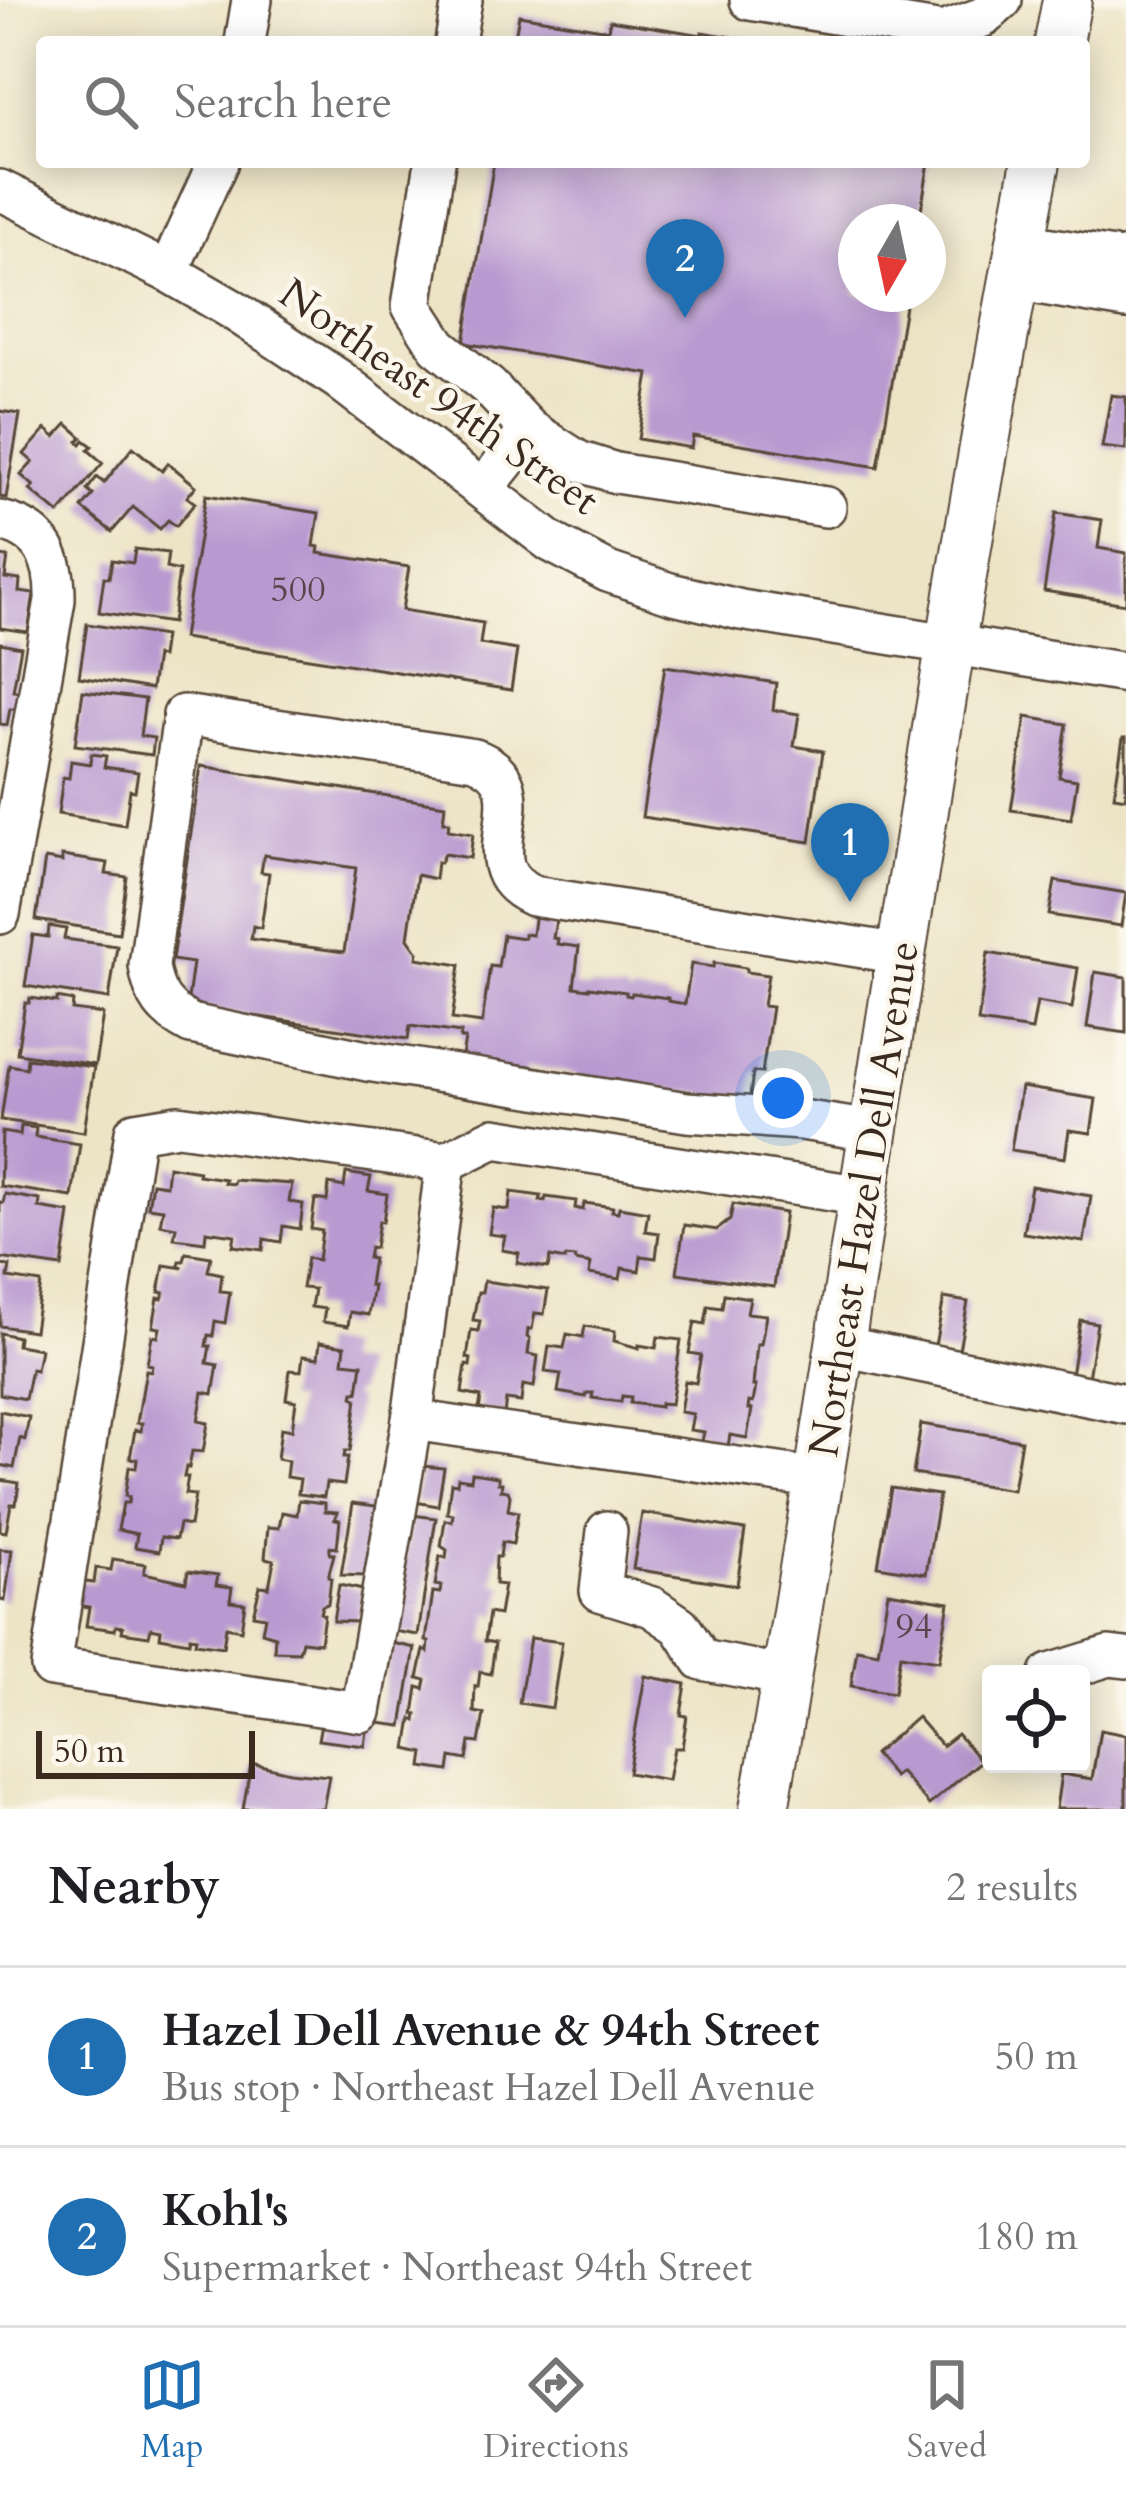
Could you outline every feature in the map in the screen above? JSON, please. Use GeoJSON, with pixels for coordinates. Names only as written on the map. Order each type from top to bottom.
{"type":"FeatureCollection","features":[{"type":"Feature","properties":{"kind":"main road"},"geometry":{"type":"LineString","coordinates":[[1060,36],[1067,0]]}},
{"type":"Feature","properties":{"kind":"main road","name":"Northeast Hazel Dell Avenue"},"geometry":{"type":"LineString","coordinates":[[764,1809],[951,644],[1033,168]]}},
{"type":"Feature","properties":{"kind":"street"},"geometry":{"type":"LineString","coordinates":[[246,36],[252,0]]}},
{"type":"Feature","properties":{"kind":"street"},"geometry":{"type":"LineString","coordinates":[[456,36],[462,0]]}},
{"type":"Feature","properties":{"kind":"street"},"geometry":{"type":"LineString","coordinates":[[751,0],[945,36]]}},
{"type":"Feature","properties":{"kind":"street"},"geometry":{"type":"LineString","coordinates":[[952,36],[990,14],[1002,0]]}},
{"type":"Feature","properties":{"kind":"street"},"geometry":{"type":"LineString","coordinates":[[168,272],[215,168]]}},
{"type":"Feature","properties":{"kind":"street"},"geometry":{"type":"LineString","coordinates":[[435,168],[412,306],[438,346],[489,387],[530,430],[578,460],[616,472],[826,507]]}},
{"type":"Feature","properties":{"kind":"street","name":"Northeast 94th Street"},"geometry":{"type":"LineString","coordinates":[[0,190],[168,272],[230,308],[338,379],[551,542],[608,572],[741,610],[1126,673]]}},
{"type":"Feature","properties":{"kind":"street"},"geometry":{"type":"LineString","coordinates":[[1017,261],[1126,260]]}},
{"type":"Feature","properties":{"kind":"street"},"geometry":{"type":"LineString","coordinates":[[1017,261],[1126,299]]}},
{"type":"Feature","properties":{"kind":"street"},"geometry":{"type":"LineString","coordinates":[[483,489],[530,430]]}},
{"type":"Feature","properties":{"kind":"street"},"geometry":{"type":"LineString","coordinates":[[0,520],[30,532],[47,551],[56,575],[55,600],[14,755],[0,914]]}},
{"type":"Feature","properties":{"kind":"street"},"geometry":{"type":"LineString","coordinates":[[872,1131],[801,1120],[687,1112],[390,1065],[190,1024],[174,1016],[160,1002],[149,966],[183,715],[487,763],[508,792],[501,857],[504,870],[520,891],[533,896],[902,954]]}},
{"type":"Feature","properties":{"kind":"street"},"geometry":{"type":"LineString","coordinates":[[446,1162],[412,1420],[361,1712],[51,1667],[135,1132],[178,1125],[446,1162],[494,1138],[863,1196]]}},
{"type":"Feature","properties":{"kind":"street"},"geometry":{"type":"LineString","coordinates":[[841,1346],[1126,1404]]}},
{"type":"Feature","properties":{"kind":"street"},"geometry":{"type":"LineString","coordinates":[[412,1420],[820,1479]]}},
{"type":"Feature","properties":{"kind":"street"},"geometry":{"type":"LineString","coordinates":[[608,1531],[600,1591],[666,1616],[680,1626],[703,1660],[786,1676]]}},
{"type":"Feature","properties":{"kind":"street"},"geometry":{"type":"LineString","coordinates":[[1080,1665],[1109,1656],[1126,1658]]}},
{"type":"Feature","properties":{"kind":"building"},"geometry":{"type":"Polygon","coordinates":[[[519,15],[608,30],[610,20],[726,36],[515,36],[519,15]]]}},
{"type":"Feature","properties":{"kind":"building"},"geometry":{"type":"Polygon","coordinates":[[[493,168],[928,168],[922,204],[838,204],[838,312],[904,312],[878,467],[693,436],[691,448],[638,439],[649,374],[464,343],[493,168]]]}},
{"type":"Feature","properties":{"kind":"building"},"geometry":{"type":"Polygon","coordinates":[[[1111,395],[1126,397],[1126,450],[1102,447],[1111,395]]]}},
{"type":"Feature","properties":{"kind":"building"},"geometry":{"type":"Polygon","coordinates":[[[0,411],[20,414],[6,498],[0,497],[0,411]]]}},
{"type":"Feature","properties":{"kind":"building"},"geometry":{"type":"Polygon","coordinates":[[[67,424],[103,463],[59,514],[30,490],[34,486],[21,475],[33,462],[24,454],[46,429],[55,437],[67,424]]]}},
{"type":"Feature","properties":{"kind":"building"},"geometry":{"type":"Polygon","coordinates":[[[133,447],[162,471],[168,463],[196,486],[187,497],[195,503],[176,526],[168,520],[160,529],[133,507],[112,532],[82,508],[93,495],[87,490],[97,477],[104,483],[133,447]]]}},
{"type":"Feature","properties":{"kind":"building"},"geometry":{"type":"Polygon","coordinates":[[[206,495],[319,513],[314,546],[319,547],[318,553],[409,567],[402,610],[483,623],[480,644],[517,650],[511,690],[183,638],[206,495]]]}},
{"type":"Feature","properties":{"kind":"building"},"geometry":{"type":"Polygon","coordinates":[[[1056,513],[1102,520],[1098,548],[1126,553],[1126,604],[1044,591],[1056,513]]]}},
{"type":"Feature","properties":{"kind":"building"},"geometry":{"type":"Polygon","coordinates":[[[135,549],[168,553],[166,568],[179,571],[172,623],[99,612],[104,577],[109,578],[112,560],[133,563],[135,549]]]}},
{"type":"Feature","properties":{"kind":"building"},"geometry":{"type":"Polygon","coordinates":[[[0,556],[8,557],[5,578],[20,580],[19,592],[34,594],[28,632],[0,628],[0,556]]]}},
{"type":"Feature","properties":{"kind":"building"},"geometry":{"type":"Polygon","coordinates":[[[87,624],[164,636],[151,689],[79,677],[87,624]]]}},
{"type":"Feature","properties":{"kind":"building"},"geometry":{"type":"Polygon","coordinates":[[[0,643],[21,647],[13,691],[20,692],[7,725],[0,724],[0,643]]]}},
{"type":"Feature","properties":{"kind":"building"},"geometry":{"type":"Polygon","coordinates":[[[665,666],[776,683],[773,710],[799,714],[794,746],[823,751],[810,842],[642,817],[665,666]]]}},
{"type":"Feature","properties":{"kind":"building"},"geometry":{"type":"Polygon","coordinates":[[[83,691],[145,699],[140,736],[154,738],[152,755],[75,745],[83,691]]]}},
{"type":"Feature","properties":{"kind":"building"},"geometry":{"type":"Polygon","coordinates":[[[1026,717],[1067,724],[1059,777],[1077,780],[1071,819],[1011,810],[1026,717]]]}},
{"type":"Feature","properties":{"kind":"building"},"geometry":{"type":"Polygon","coordinates":[[[1126,738],[1126,798],[1114,796],[1126,738]]]}},
{"type":"Feature","properties":{"kind":"building"},"geometry":{"type":"Polygon","coordinates":[[[91,754],[106,756],[104,767],[138,772],[125,825],[58,814],[63,777],[69,778],[71,761],[90,764],[91,754]]]}},
{"type":"Feature","properties":{"kind":"building"},"geometry":{"type":"Polygon","coordinates":[[[201,766],[445,805],[443,822],[449,822],[448,830],[473,834],[470,858],[444,854],[437,862],[435,879],[417,875],[408,938],[417,958],[460,965],[452,1019],[482,1023],[490,966],[498,967],[503,935],[532,935],[535,911],[557,914],[553,938],[558,939],[557,944],[579,947],[574,987],[685,1004],[691,964],[713,967],[714,963],[768,975],[763,1006],[772,1007],[762,1073],[753,1072],[749,1104],[527,1066],[525,1078],[460,1069],[465,1039],[460,1038],[461,1033],[410,1026],[408,1039],[187,1006],[193,963],[172,960],[201,766]],[[264,855],[261,872],[269,873],[261,928],[253,926],[251,939],[344,952],[356,868],[264,855]]]}},
{"type":"Feature","properties":{"kind":"building"},"geometry":{"type":"Polygon","coordinates":[[[62,856],[108,863],[106,874],[127,877],[119,933],[36,920],[45,859],[62,862],[62,856]]]}},
{"type":"Feature","properties":{"kind":"building"},"geometry":{"type":"Polygon","coordinates":[[[1055,881],[1126,893],[1121,926],[1049,915],[1055,881]]]}},
{"type":"Feature","properties":{"kind":"building"},"geometry":{"type":"Polygon","coordinates":[[[49,926],[66,929],[64,939],[117,946],[109,999],[25,986],[33,935],[48,937],[49,926]]]}},
{"type":"Feature","properties":{"kind":"building"},"geometry":{"type":"Polygon","coordinates":[[[988,953],[1078,968],[1072,1008],[1037,1002],[1032,1030],[978,1022],[988,953]]]}},
{"type":"Feature","properties":{"kind":"building"},"geometry":{"type":"Polygon","coordinates":[[[1095,972],[1126,977],[1126,1033],[1087,1027],[1095,972]]]}},
{"type":"Feature","properties":{"kind":"building"},"geometry":{"type":"Polygon","coordinates":[[[30,998],[73,1001],[72,1010],[103,1014],[95,1065],[17,1053],[25,1003],[30,998]]]}},
{"type":"Feature","properties":{"kind":"building"},"geometry":{"type":"Polygon","coordinates":[[[27,1058],[94,1067],[84,1132],[1,1120],[9,1065],[26,1068],[27,1058]]]}},
{"type":"Feature","properties":{"kind":"building"},"geometry":{"type":"Polygon","coordinates":[[[1021,1087],[1096,1099],[1091,1133],[1069,1130],[1065,1158],[1011,1150],[1021,1087]]]}},
{"type":"Feature","properties":{"kind":"building"},"geometry":{"type":"Polygon","coordinates":[[[21,1126],[36,1128],[35,1137],[80,1144],[72,1197],[0,1186],[2,1132],[20,1135],[21,1126]]]}},
{"type":"Feature","properties":{"kind":"building"},"geometry":{"type":"Polygon","coordinates":[[[168,1166],[199,1171],[198,1175],[225,1179],[224,1183],[292,1184],[289,1202],[303,1204],[300,1229],[283,1226],[281,1242],[264,1239],[263,1250],[233,1246],[235,1235],[206,1231],[205,1242],[174,1238],[176,1227],[160,1224],[163,1209],[148,1207],[152,1183],[166,1185],[168,1166]]]}},
{"type":"Feature","properties":{"kind":"building"},"geometry":{"type":"Polygon","coordinates":[[[346,1173],[371,1177],[368,1191],[387,1194],[383,1222],[379,1221],[375,1248],[370,1247],[368,1258],[373,1259],[369,1285],[373,1286],[368,1315],[350,1312],[348,1326],[323,1322],[325,1309],[311,1307],[314,1289],[302,1288],[307,1258],[318,1260],[322,1231],[311,1229],[315,1199],[327,1201],[329,1184],[344,1187],[346,1173]]]}},
{"type":"Feature","properties":{"kind":"building"},"geometry":{"type":"Polygon","coordinates":[[[1031,1186],[1091,1196],[1084,1242],[1023,1233],[1031,1186]]]}},
{"type":"Feature","properties":{"kind":"building"},"geometry":{"type":"Polygon","coordinates":[[[511,1192],[541,1196],[540,1201],[546,1197],[576,1201],[575,1208],[583,1210],[584,1203],[618,1212],[619,1207],[648,1212],[645,1231],[659,1233],[656,1258],[641,1256],[639,1271],[622,1268],[620,1279],[589,1274],[591,1264],[575,1258],[550,1257],[548,1268],[517,1263],[519,1253],[502,1250],[505,1236],[489,1234],[493,1208],[509,1210],[511,1192]]]}},
{"type":"Feature","properties":{"kind":"building"},"geometry":{"type":"Polygon","coordinates":[[[5,1194],[40,1200],[39,1208],[70,1213],[62,1267],[0,1258],[0,1202],[5,1194]]]}},
{"type":"Feature","properties":{"kind":"building"},"geometry":{"type":"Polygon","coordinates":[[[733,1204],[785,1213],[774,1287],[677,1273],[684,1225],[717,1230],[730,1220],[733,1204]]]}},
{"type":"Feature","properties":{"kind":"building"},"geometry":{"type":"Polygon","coordinates":[[[186,1253],[211,1257],[208,1271],[222,1274],[220,1291],[230,1292],[225,1323],[215,1321],[206,1346],[210,1346],[207,1363],[218,1365],[213,1394],[203,1392],[198,1421],[208,1423],[203,1452],[192,1451],[184,1477],[188,1477],[185,1494],[195,1495],[190,1526],[179,1524],[176,1539],[161,1537],[159,1551],[135,1547],[137,1534],[118,1530],[123,1503],[128,1503],[129,1467],[136,1468],[137,1459],[130,1458],[135,1430],[141,1431],[142,1423],[137,1423],[146,1370],[151,1371],[152,1365],[147,1364],[152,1336],[158,1337],[160,1328],[153,1327],[158,1298],[164,1293],[159,1292],[164,1265],[183,1268],[179,1265],[186,1253]]]}},
{"type":"Feature","properties":{"kind":"building"},"geometry":{"type":"Polygon","coordinates":[[[0,1265],[10,1266],[8,1278],[41,1283],[34,1331],[0,1326],[0,1265]]]}},
{"type":"Feature","properties":{"kind":"building"},"geometry":{"type":"Polygon","coordinates":[[[484,1281],[548,1290],[544,1314],[535,1313],[532,1329],[528,1329],[528,1354],[538,1356],[534,1387],[523,1385],[521,1402],[506,1400],[504,1414],[479,1411],[481,1397],[462,1393],[471,1359],[467,1358],[471,1330],[478,1331],[480,1321],[473,1320],[484,1281]]]}},
{"type":"Feature","properties":{"kind":"building"},"geometry":{"type":"Polygon","coordinates":[[[724,1294],[750,1298],[747,1313],[766,1315],[761,1344],[757,1344],[747,1438],[730,1435],[727,1451],[701,1446],[704,1432],[690,1430],[693,1414],[680,1412],[685,1381],[696,1383],[701,1355],[689,1353],[695,1322],[705,1324],[708,1306],[722,1308],[724,1294]]]}},
{"type":"Feature","properties":{"kind":"building"},"geometry":{"type":"Polygon","coordinates":[[[944,1298],[968,1302],[958,1355],[934,1351],[944,1298]]]}},
{"type":"Feature","properties":{"kind":"building"},"geometry":{"type":"Polygon","coordinates":[[[1080,1320],[1097,1323],[1088,1378],[1071,1375],[1080,1320]]]}},
{"type":"Feature","properties":{"kind":"building"},"geometry":{"type":"Polygon","coordinates":[[[585,1326],[615,1331],[614,1341],[639,1348],[656,1348],[658,1337],[681,1340],[671,1404],[660,1403],[660,1407],[630,1403],[631,1397],[622,1396],[621,1402],[592,1398],[593,1393],[586,1397],[558,1392],[561,1374],[545,1372],[549,1346],[564,1348],[567,1334],[583,1337],[585,1326]]]}},
{"type":"Feature","properties":{"kind":"building"},"geometry":{"type":"Polygon","coordinates":[[[0,1333],[18,1337],[17,1345],[40,1349],[25,1399],[0,1394],[0,1333]]]}},
{"type":"Feature","properties":{"kind":"building"},"geometry":{"type":"Polygon","coordinates":[[[320,1342],[345,1346],[343,1362],[362,1364],[353,1397],[357,1399],[350,1451],[344,1457],[348,1457],[344,1485],[326,1483],[324,1497],[298,1494],[300,1479],[286,1477],[288,1461],[277,1459],[281,1428],[292,1430],[296,1401],[286,1399],[290,1370],[301,1371],[303,1356],[318,1358],[320,1342]]]}},
{"type":"Feature","properties":{"kind":"building"},"geometry":{"type":"Polygon","coordinates":[[[0,1411],[29,1417],[14,1468],[0,1465],[0,1411]]]}},
{"type":"Feature","properties":{"kind":"building"},"geometry":{"type":"Polygon","coordinates":[[[921,1424],[1021,1440],[1013,1490],[913,1474],[921,1424]]]}},
{"type":"Feature","properties":{"kind":"building"},"geometry":{"type":"Polygon","coordinates":[[[422,1466],[444,1468],[438,1506],[415,1502],[422,1466]]]}},
{"type":"Feature","properties":{"kind":"building"},"geometry":{"type":"Polygon","coordinates":[[[472,1473],[498,1477],[501,1490],[510,1496],[508,1510],[518,1512],[513,1544],[502,1542],[500,1557],[496,1557],[495,1584],[504,1585],[499,1615],[489,1613],[485,1641],[495,1643],[491,1674],[480,1672],[475,1686],[474,1712],[484,1714],[479,1743],[470,1742],[467,1760],[451,1757],[449,1771],[422,1767],[424,1753],[407,1749],[412,1719],[416,1721],[418,1687],[424,1689],[426,1680],[418,1678],[424,1650],[428,1652],[433,1592],[440,1593],[441,1586],[435,1585],[440,1556],[446,1558],[447,1550],[441,1546],[445,1520],[452,1521],[453,1514],[447,1513],[451,1483],[457,1484],[458,1478],[471,1480],[472,1473]]]}},
{"type":"Feature","properties":{"kind":"building"},"geometry":{"type":"Polygon","coordinates":[[[0,1480],[19,1483],[6,1532],[0,1531],[0,1480]]]}},
{"type":"Feature","properties":{"kind":"building"},"geometry":{"type":"Polygon","coordinates":[[[891,1488],[939,1495],[926,1574],[878,1566],[891,1488]]]}},
{"type":"Feature","properties":{"kind":"building"},"geometry":{"type":"Polygon","coordinates":[[[299,1500],[325,1503],[325,1511],[338,1512],[337,1548],[330,1547],[334,1554],[328,1604],[320,1613],[324,1615],[320,1643],[302,1641],[299,1652],[274,1651],[275,1636],[262,1632],[265,1617],[253,1615],[260,1586],[269,1587],[274,1560],[265,1558],[268,1527],[279,1528],[282,1512],[297,1515],[299,1500]]]}},
{"type":"Feature","properties":{"kind":"building"},"geometry":{"type":"Polygon","coordinates":[[[353,1503],[376,1506],[364,1576],[341,1575],[353,1503]]]}},
{"type":"Feature","properties":{"kind":"building"},"geometry":{"type":"Polygon","coordinates":[[[642,1513],[745,1530],[737,1585],[633,1569],[642,1513]]]}},
{"type":"Feature","properties":{"kind":"building"},"geometry":{"type":"Polygon","coordinates":[[[412,1515],[436,1518],[418,1635],[393,1631],[412,1515]]]}},
{"type":"Feature","properties":{"kind":"building"},"geometry":{"type":"Polygon","coordinates":[[[0,1549],[12,1550],[5,1601],[0,1600],[0,1549]]]}},
{"type":"Feature","properties":{"kind":"building"},"geometry":{"type":"Polygon","coordinates":[[[113,1559],[146,1564],[144,1573],[186,1582],[188,1571],[218,1575],[216,1585],[232,1587],[230,1601],[245,1603],[241,1630],[226,1627],[223,1647],[195,1643],[196,1638],[190,1637],[189,1642],[160,1637],[161,1630],[151,1628],[149,1636],[122,1632],[123,1627],[86,1626],[89,1607],[74,1605],[78,1581],[94,1583],[96,1568],[111,1570],[113,1559]]]}},
{"type":"Feature","properties":{"kind":"building"},"geometry":{"type":"Polygon","coordinates":[[[339,1585],[363,1590],[357,1622],[333,1621],[339,1585]]]}},
{"type":"Feature","properties":{"kind":"building"},"geometry":{"type":"Polygon","coordinates":[[[888,1592],[949,1602],[939,1661],[900,1655],[894,1693],[851,1686],[857,1649],[878,1653],[888,1592]]]}},
{"type":"Feature","properties":{"kind":"building"},"geometry":{"type":"Polygon","coordinates":[[[530,1638],[562,1642],[552,1708],[519,1703],[530,1638]]]}},
{"type":"Feature","properties":{"kind":"building"},"geometry":{"type":"Polygon","coordinates":[[[392,1643],[415,1648],[402,1726],[378,1723],[392,1643]]]}},
{"type":"Feature","properties":{"kind":"building"},"geometry":{"type":"Polygon","coordinates":[[[645,1676],[686,1684],[682,1748],[674,1748],[668,1780],[628,1773],[645,1676]]]}},
{"type":"Feature","properties":{"kind":"building"},"geometry":{"type":"Polygon","coordinates":[[[917,1717],[942,1746],[957,1734],[981,1761],[929,1805],[900,1772],[894,1777],[874,1754],[917,1717]]]}},
{"type":"Feature","properties":{"kind":"building"},"geometry":{"type":"Polygon","coordinates":[[[322,1718],[368,1724],[365,1746],[318,1740],[322,1718]]]}},
{"type":"Feature","properties":{"kind":"building"},"geometry":{"type":"Polygon","coordinates":[[[1100,1730],[1126,1735],[1126,1809],[1056,1809],[1061,1774],[1092,1779],[1100,1730]]]}},
{"type":"Feature","properties":{"kind":"building"},"geometry":{"type":"Polygon","coordinates":[[[251,1763],[329,1776],[323,1809],[243,1809],[251,1763]]]}},
{"type":"Feature","properties":{"kind":"place","name":"Kohl's"},"geometry":{"type":"Point","coordinates":[685,318]}},
{"type":"Feature","properties":{"kind":"place","name":"Hazel Dell Avenue & 94th Street"},"geometry":{"type":"Point","coordinates":[850,902]}}]}
